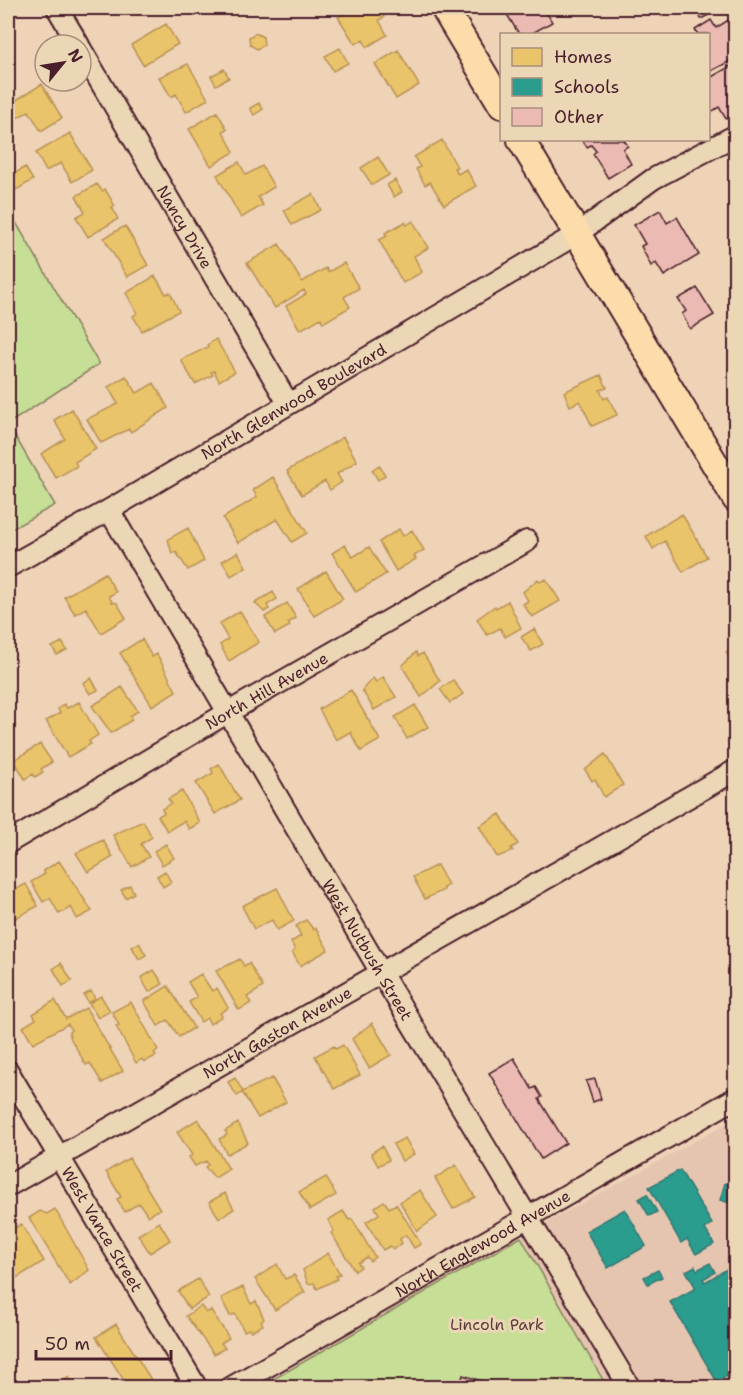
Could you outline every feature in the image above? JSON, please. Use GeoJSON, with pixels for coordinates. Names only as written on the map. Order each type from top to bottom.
{"type":"FeatureCollection","features":[{"type":"Feature","properties":{"kind":"main road"},"geometry":{"type":"LineString","coordinates":[[444,8],[500,103]]}},
{"type":"Feature","properties":{"kind":"main road"},"geometry":{"type":"LineString","coordinates":[[523,141],[735,499]]}},
{"type":"Feature","properties":{"kind":"street","name":"Nancy Drive"},"geometry":{"type":"LineString","coordinates":[[57,8],[72,33]]}},
{"type":"Feature","properties":{"kind":"street","name":"Nancy Drive"},"geometry":{"type":"LineString","coordinates":[[93,69],[288,403]]}},
{"type":"Feature","properties":{"kind":"street","name":"North Glenwood Boulevard"},"geometry":{"type":"LineString","coordinates":[[8,567],[109,510],[577,234],[653,179],[735,135]]}},
{"type":"Feature","properties":{"kind":"street","name":"West Nutbush Street"},"geometry":{"type":"LineString","coordinates":[[109,510],[380,971],[630,1388]]}},
{"type":"Feature","properties":{"kind":"street","name":"North Hill Avenue"},"geometry":{"type":"LineString","coordinates":[[8,843],[227,712],[527,541]]}},
{"type":"Feature","properties":{"kind":"street","name":"North Gaston Avenue"},"geometry":{"type":"LineString","coordinates":[[8,1186],[380,971],[735,770]]}},
{"type":"Feature","properties":{"kind":"street","name":"West Vance Street"},"geometry":{"type":"LineString","coordinates":[[8,1071],[197,1388]]}},
{"type":"Feature","properties":{"kind":"street","name":"North Englewood Avenue"},"geometry":{"type":"LineString","coordinates":[[230,1388],[735,1098]]}},
{"type":"Feature","properties":{"kind":"shaded area"},"geometry":{"type":"Polygon","coordinates":[[[735,1119],[735,1387],[607,1387],[521,1237],[735,1119]]]}},
{"type":"Feature","properties":{"kind":"green space"},"geometry":{"type":"Polygon","coordinates":[[[8,209],[99,364],[8,424],[8,209]]]}},
{"type":"Feature","properties":{"kind":"green space"},"geometry":{"type":"Polygon","coordinates":[[[8,424],[55,505],[8,531],[8,424]]]}},
{"type":"Feature","properties":{"kind":"green space","name":"Lincoln Park"},"geometry":{"type":"Polygon","coordinates":[[[521,1237],[607,1387],[258,1388],[521,1237]]]}},
{"type":"Feature","properties":{"kind":"building: Homes"},"geometry":{"type":"Polygon","coordinates":[[[355,8],[378,8],[384,17],[379,20],[387,35],[367,47],[363,40],[355,44],[338,17],[355,8]]]}},
{"type":"Feature","properties":{"kind":"building: Homes"},"geometry":{"type":"Polygon","coordinates":[[[166,24],[178,44],[143,65],[131,45],[166,24]]]}},
{"type":"Feature","properties":{"kind":"building: Homes"},"geometry":{"type":"Polygon","coordinates":[[[256,33],[263,37],[264,45],[257,49],[250,45],[249,37],[256,33]]]}},
{"type":"Feature","properties":{"kind":"building: Homes"},"geometry":{"type":"Polygon","coordinates":[[[340,48],[348,63],[333,71],[325,56],[340,48]]]}},
{"type":"Feature","properties":{"kind":"building: Homes"},"geometry":{"type":"Polygon","coordinates":[[[398,50],[419,85],[396,99],[375,64],[398,50]]]}},
{"type":"Feature","properties":{"kind":"building: Homes"},"geometry":{"type":"Polygon","coordinates":[[[188,64],[208,99],[186,112],[176,94],[171,97],[159,77],[188,64]]]}},
{"type":"Feature","properties":{"kind":"building: Homes"},"geometry":{"type":"Polygon","coordinates":[[[224,69],[229,78],[216,85],[211,76],[224,69]]]}},
{"type":"Feature","properties":{"kind":"building: Homes"},"geometry":{"type":"Polygon","coordinates":[[[33,90],[33,93],[47,93],[62,118],[41,131],[29,111],[15,119],[8,105],[33,90]]]}},
{"type":"Feature","properties":{"kind":"building: Homes"},"geometry":{"type":"Polygon","coordinates":[[[259,103],[263,109],[254,115],[250,108],[259,103]]]}},
{"type":"Feature","properties":{"kind":"building: Homes"},"geometry":{"type":"Polygon","coordinates":[[[217,112],[227,129],[223,131],[234,152],[211,166],[189,129],[217,112]]]}},
{"type":"Feature","properties":{"kind":"building: Homes"},"geometry":{"type":"Polygon","coordinates":[[[70,133],[92,170],[72,182],[61,163],[46,171],[36,153],[70,133]]]}},
{"type":"Feature","properties":{"kind":"building: Homes"},"geometry":{"type":"Polygon","coordinates":[[[442,140],[457,167],[454,168],[458,174],[466,169],[476,186],[444,205],[430,182],[425,185],[416,169],[420,167],[414,157],[442,140]]]}},
{"type":"Feature","properties":{"kind":"building: Homes"},"geometry":{"type":"Polygon","coordinates":[[[378,157],[389,175],[372,185],[361,168],[378,157]]]}},
{"type":"Feature","properties":{"kind":"building: Homes"},"geometry":{"type":"Polygon","coordinates":[[[239,162],[246,175],[262,166],[274,187],[258,197],[263,205],[241,218],[217,175],[239,162]]]}},
{"type":"Feature","properties":{"kind":"building: Homes"},"geometry":{"type":"Polygon","coordinates":[[[25,167],[33,180],[16,190],[9,177],[25,167]]]}},
{"type":"Feature","properties":{"kind":"building: Homes"},"geometry":{"type":"Polygon","coordinates":[[[395,180],[402,192],[394,197],[387,185],[395,180]]]}},
{"type":"Feature","properties":{"kind":"building: Homes"},"geometry":{"type":"Polygon","coordinates":[[[97,184],[102,191],[105,189],[115,206],[112,207],[118,219],[88,237],[76,217],[85,212],[76,196],[97,184]]]}},
{"type":"Feature","properties":{"kind":"building: Homes"},"geometry":{"type":"Polygon","coordinates":[[[313,194],[321,210],[292,225],[284,210],[313,194]]]}},
{"type":"Feature","properties":{"kind":"building: Homes"},"geometry":{"type":"Polygon","coordinates":[[[413,221],[428,248],[414,256],[422,272],[403,283],[379,240],[387,236],[385,233],[405,222],[407,225],[413,221]]]}},
{"type":"Feature","properties":{"kind":"building: Homes"},"geometry":{"type":"Polygon","coordinates":[[[125,226],[148,265],[127,277],[104,238],[125,226]]]}},
{"type":"Feature","properties":{"kind":"building: Homes"},"geometry":{"type":"Polygon","coordinates":[[[279,244],[302,282],[326,268],[328,272],[344,263],[359,288],[344,297],[350,307],[323,323],[321,318],[300,330],[286,306],[306,294],[304,290],[275,308],[247,263],[279,244]]]}},
{"type":"Feature","properties":{"kind":"building: Homes"},"geometry":{"type":"Polygon","coordinates":[[[155,276],[166,294],[170,292],[179,311],[142,331],[133,316],[137,313],[126,293],[155,276]]]}},
{"type":"Feature","properties":{"kind":"building: Homes"},"geometry":{"type":"Polygon","coordinates":[[[216,339],[235,372],[219,381],[214,371],[211,372],[213,375],[195,384],[181,360],[208,347],[207,345],[216,339]]]}},
{"type":"Feature","properties":{"kind":"building: Homes"},"geometry":{"type":"Polygon","coordinates":[[[601,375],[607,388],[600,390],[604,399],[608,397],[617,415],[592,426],[580,401],[570,406],[564,392],[601,375]]]}},
{"type":"Feature","properties":{"kind":"building: Homes"},"geometry":{"type":"Polygon","coordinates":[[[126,376],[137,393],[154,383],[168,408],[131,432],[129,429],[101,443],[87,419],[118,404],[108,387],[126,376]]]}},
{"type":"Feature","properties":{"kind":"building: Homes"},"geometry":{"type":"Polygon","coordinates":[[[72,409],[96,449],[75,462],[77,466],[56,478],[41,454],[65,439],[54,420],[72,409]]]}},
{"type":"Feature","properties":{"kind":"building: Homes"},"geometry":{"type":"Polygon","coordinates":[[[343,437],[357,461],[337,474],[342,482],[330,490],[325,481],[302,495],[287,471],[343,437]]]}},
{"type":"Feature","properties":{"kind":"building: Homes"},"geometry":{"type":"Polygon","coordinates":[[[379,465],[385,475],[378,480],[372,470],[379,465]]]}},
{"type":"Feature","properties":{"kind":"building: Homes"},"geometry":{"type":"Polygon","coordinates":[[[273,477],[307,533],[292,542],[277,519],[238,543],[223,518],[257,497],[253,490],[273,477]]]}},
{"type":"Feature","properties":{"kind":"building: Homes"},"geometry":{"type":"Polygon","coordinates":[[[682,514],[707,557],[683,572],[665,541],[653,549],[646,536],[682,514]]]}},
{"type":"Feature","properties":{"kind":"building: Homes"},"geometry":{"type":"Polygon","coordinates":[[[188,528],[204,561],[188,570],[176,552],[172,554],[168,539],[188,528]]]}},
{"type":"Feature","properties":{"kind":"building: Homes"},"geometry":{"type":"Polygon","coordinates":[[[399,529],[403,536],[412,530],[424,550],[414,556],[416,559],[396,571],[379,542],[399,529]]]}},
{"type":"Feature","properties":{"kind":"building: Homes"},"geometry":{"type":"Polygon","coordinates":[[[345,545],[353,557],[369,547],[386,574],[356,592],[332,553],[345,545]]]}},
{"type":"Feature","properties":{"kind":"building: Homes"},"geometry":{"type":"Polygon","coordinates":[[[238,552],[246,567],[231,576],[222,561],[238,552]]]}},
{"type":"Feature","properties":{"kind":"building: Homes"},"geometry":{"type":"Polygon","coordinates":[[[326,571],[343,599],[314,616],[298,589],[326,571]]]}},
{"type":"Feature","properties":{"kind":"building: Homes"},"geometry":{"type":"Polygon","coordinates":[[[105,573],[116,592],[109,596],[112,602],[117,603],[126,618],[101,633],[86,608],[75,614],[64,597],[105,573]]]}},
{"type":"Feature","properties":{"kind":"building: Homes"},"geometry":{"type":"Polygon","coordinates":[[[538,579],[540,582],[546,579],[560,601],[532,617],[523,604],[528,601],[523,592],[538,579]]]}},
{"type":"Feature","properties":{"kind":"building: Homes"},"geometry":{"type":"Polygon","coordinates":[[[273,592],[277,599],[267,605],[269,609],[264,612],[255,603],[273,592]]]}},
{"type":"Feature","properties":{"kind":"building: Homes"},"geometry":{"type":"Polygon","coordinates":[[[508,601],[521,628],[505,637],[500,628],[487,635],[477,619],[495,606],[496,608],[508,601]]]}},
{"type":"Feature","properties":{"kind":"building: Homes"},"geometry":{"type":"Polygon","coordinates":[[[287,603],[296,618],[288,623],[290,626],[275,634],[265,617],[287,603]]]}},
{"type":"Feature","properties":{"kind":"building: Homes"},"geometry":{"type":"Polygon","coordinates":[[[240,611],[259,642],[229,661],[220,645],[228,639],[219,624],[240,611]]]}},
{"type":"Feature","properties":{"kind":"building: Homes"},"geometry":{"type":"Polygon","coordinates":[[[534,629],[543,644],[531,651],[521,637],[534,629]]]}},
{"type":"Feature","properties":{"kind":"building: Homes"},"geometry":{"type":"Polygon","coordinates":[[[142,639],[152,657],[157,654],[176,691],[152,706],[120,653],[142,639]]]}},
{"type":"Feature","properties":{"kind":"building: Homes"},"geometry":{"type":"Polygon","coordinates":[[[62,642],[67,650],[57,655],[52,647],[62,642]]]}},
{"type":"Feature","properties":{"kind":"building: Homes"},"geometry":{"type":"Polygon","coordinates":[[[736,646],[736,669],[726,652],[736,646]]]}},
{"type":"Feature","properties":{"kind":"building: Homes"},"geometry":{"type":"Polygon","coordinates":[[[416,652],[418,656],[423,653],[440,681],[421,697],[402,666],[416,652]]]}},
{"type":"Feature","properties":{"kind":"building: Homes"},"geometry":{"type":"Polygon","coordinates":[[[383,677],[396,697],[374,710],[362,690],[373,678],[376,682],[383,677]]]}},
{"type":"Feature","properties":{"kind":"building: Homes"},"geometry":{"type":"Polygon","coordinates":[[[91,678],[98,690],[90,694],[83,683],[91,678]]]}},
{"type":"Feature","properties":{"kind":"building: Homes"},"geometry":{"type":"Polygon","coordinates":[[[453,680],[463,694],[450,703],[440,689],[453,680]]]}},
{"type":"Feature","properties":{"kind":"building: Homes"},"geometry":{"type":"Polygon","coordinates":[[[122,687],[138,711],[130,716],[132,720],[111,733],[92,706],[122,687]]]}},
{"type":"Feature","properties":{"kind":"building: Homes"},"geometry":{"type":"Polygon","coordinates":[[[351,690],[380,740],[361,751],[350,732],[336,740],[319,709],[351,690]]]}},
{"type":"Feature","properties":{"kind":"building: Homes"},"geometry":{"type":"Polygon","coordinates":[[[79,702],[98,735],[89,741],[91,744],[68,757],[46,721],[60,713],[58,709],[64,704],[67,708],[79,702]]]}},
{"type":"Feature","properties":{"kind":"building: Homes"},"geometry":{"type":"Polygon","coordinates":[[[415,705],[428,727],[407,739],[395,717],[415,705]]]}},
{"type":"Feature","properties":{"kind":"building: Homes"},"geometry":{"type":"Polygon","coordinates":[[[40,744],[52,762],[41,769],[43,772],[25,779],[14,760],[40,744]]]}},
{"type":"Feature","properties":{"kind":"building: Homes"},"geometry":{"type":"Polygon","coordinates":[[[605,754],[623,785],[604,797],[595,779],[592,781],[585,770],[605,754]]]}},
{"type":"Feature","properties":{"kind":"building: Homes"},"geometry":{"type":"Polygon","coordinates":[[[219,764],[240,800],[215,814],[196,783],[213,773],[211,769],[219,764]]]}},
{"type":"Feature","properties":{"kind":"building: Homes"},"geometry":{"type":"Polygon","coordinates":[[[182,791],[200,823],[189,829],[184,821],[167,831],[158,816],[164,813],[162,809],[171,803],[168,799],[182,791]]]}},
{"type":"Feature","properties":{"kind":"building: Homes"},"geometry":{"type":"Polygon","coordinates":[[[500,814],[518,844],[511,848],[513,851],[497,857],[479,826],[500,814]]]}},
{"type":"Feature","properties":{"kind":"building: Homes"},"geometry":{"type":"Polygon","coordinates":[[[143,821],[152,837],[141,844],[149,857],[132,867],[113,835],[143,821]]]}},
{"type":"Feature","properties":{"kind":"building: Homes"},"geometry":{"type":"Polygon","coordinates":[[[103,840],[113,857],[88,872],[76,853],[103,840]]]}},
{"type":"Feature","properties":{"kind":"building: Homes"},"geometry":{"type":"Polygon","coordinates":[[[166,844],[174,858],[162,865],[154,851],[166,844]]]}},
{"type":"Feature","properties":{"kind":"building: Homes"},"geometry":{"type":"Polygon","coordinates":[[[59,861],[92,911],[77,919],[71,907],[59,914],[50,898],[43,902],[31,882],[45,874],[43,871],[59,861]]]}},
{"type":"Feature","properties":{"kind":"building: Homes"},"geometry":{"type":"Polygon","coordinates":[[[437,865],[448,885],[443,888],[444,890],[425,899],[413,877],[437,865]]]}},
{"type":"Feature","properties":{"kind":"building: Homes"},"geometry":{"type":"Polygon","coordinates":[[[165,871],[171,882],[163,887],[157,876],[165,871]]]}},
{"type":"Feature","properties":{"kind":"building: Homes"},"geometry":{"type":"Polygon","coordinates":[[[26,884],[38,906],[8,922],[8,893],[26,884]]]}},
{"type":"Feature","properties":{"kind":"building: Homes"},"geometry":{"type":"Polygon","coordinates":[[[130,885],[134,893],[126,898],[121,890],[130,885]]]}},
{"type":"Feature","properties":{"kind":"building: Homes"},"geometry":{"type":"Polygon","coordinates":[[[277,888],[294,921],[277,930],[272,920],[254,929],[242,906],[277,888]]]}},
{"type":"Feature","properties":{"kind":"building: Homes"},"geometry":{"type":"Polygon","coordinates":[[[306,920],[314,930],[316,928],[328,950],[300,966],[292,952],[295,950],[291,942],[301,936],[296,926],[306,920]]]}},
{"type":"Feature","properties":{"kind":"building: Homes"},"geometry":{"type":"Polygon","coordinates":[[[139,943],[146,955],[139,959],[132,947],[139,943]]]}},
{"type":"Feature","properties":{"kind":"building: Homes"},"geometry":{"type":"Polygon","coordinates":[[[240,959],[244,966],[249,963],[263,987],[247,997],[251,1003],[239,1010],[216,971],[240,959]]]}},
{"type":"Feature","properties":{"kind":"building: Homes"},"geometry":{"type":"Polygon","coordinates":[[[61,963],[72,981],[63,986],[53,969],[61,963]]]}},
{"type":"Feature","properties":{"kind":"building: Homes"},"geometry":{"type":"Polygon","coordinates":[[[154,970],[163,984],[149,992],[141,978],[154,970]]]}},
{"type":"Feature","properties":{"kind":"building: Homes"},"geometry":{"type":"Polygon","coordinates":[[[201,974],[212,991],[217,988],[228,1008],[220,1013],[222,1016],[210,1024],[207,1018],[201,1022],[189,1002],[197,997],[188,982],[201,974]]]}},
{"type":"Feature","properties":{"kind":"building: Homes"},"geometry":{"type":"Polygon","coordinates":[[[168,986],[194,1028],[179,1037],[168,1020],[158,1026],[144,1001],[168,986]]]}},
{"type":"Feature","properties":{"kind":"building: Homes"},"geometry":{"type":"Polygon","coordinates":[[[91,991],[95,999],[88,1003],[84,995],[91,991]]]}},
{"type":"Feature","properties":{"kind":"building: Homes"},"geometry":{"type":"Polygon","coordinates":[[[101,996],[110,1011],[98,1018],[89,1003],[101,996]]]}},
{"type":"Feature","properties":{"kind":"building: Homes"},"geometry":{"type":"Polygon","coordinates":[[[55,1000],[66,1019],[86,1008],[123,1071],[102,1083],[90,1063],[86,1065],[71,1039],[68,1024],[33,1043],[23,1027],[36,1019],[33,1014],[55,1000]]]}},
{"type":"Feature","properties":{"kind":"building: Homes"},"geometry":{"type":"Polygon","coordinates":[[[131,1002],[158,1050],[154,1053],[156,1056],[144,1062],[142,1059],[136,1063],[116,1026],[119,1025],[112,1012],[131,1002]]]}},
{"type":"Feature","properties":{"kind":"building: Homes"},"geometry":{"type":"Polygon","coordinates":[[[372,1023],[391,1055],[369,1068],[352,1039],[372,1023]]]}},
{"type":"Feature","properties":{"kind":"building: Homes"},"geometry":{"type":"Polygon","coordinates":[[[343,1045],[360,1075],[334,1089],[315,1056],[334,1046],[336,1049],[343,1045]]]}},
{"type":"Feature","properties":{"kind":"building: Homes"},"geometry":{"type":"Polygon","coordinates":[[[235,1078],[243,1092],[237,1096],[228,1082],[235,1078]]]}},
{"type":"Feature","properties":{"kind":"building: Homes"},"geometry":{"type":"Polygon","coordinates":[[[272,1078],[286,1102],[258,1118],[242,1092],[272,1078]]]}},
{"type":"Feature","properties":{"kind":"building: Homes"},"geometry":{"type":"Polygon","coordinates":[[[198,1119],[229,1169],[215,1178],[205,1167],[208,1165],[206,1161],[195,1166],[189,1157],[192,1155],[177,1132],[198,1119]]]}},
{"type":"Feature","properties":{"kind":"building: Homes"},"geometry":{"type":"Polygon","coordinates":[[[238,1123],[248,1143],[227,1154],[219,1139],[227,1135],[225,1131],[238,1123]]]}},
{"type":"Feature","properties":{"kind":"building: Homes"},"geometry":{"type":"Polygon","coordinates":[[[405,1138],[414,1154],[402,1161],[393,1144],[405,1138]]]}},
{"type":"Feature","properties":{"kind":"building: Homes"},"geometry":{"type":"Polygon","coordinates":[[[382,1146],[389,1160],[378,1166],[371,1153],[382,1146]]]}},
{"type":"Feature","properties":{"kind":"building: Homes"},"geometry":{"type":"Polygon","coordinates":[[[129,1158],[160,1209],[148,1216],[139,1203],[125,1212],[117,1199],[121,1197],[106,1172],[129,1158]]]}},
{"type":"Feature","properties":{"kind":"building: Homes"},"geometry":{"type":"Polygon","coordinates":[[[456,1165],[475,1197],[453,1209],[435,1178],[456,1165]]]}},
{"type":"Feature","properties":{"kind":"building: Homes"},"geometry":{"type":"Polygon","coordinates":[[[326,1177],[336,1195],[310,1210],[299,1192],[326,1177]]]}},
{"type":"Feature","properties":{"kind":"building: Homes"},"geometry":{"type":"Polygon","coordinates":[[[420,1190],[437,1217],[417,1231],[400,1202],[420,1190]]]}},
{"type":"Feature","properties":{"kind":"building: Homes"},"geometry":{"type":"Polygon","coordinates":[[[225,1193],[234,1209],[219,1218],[209,1202],[225,1193]]]}},
{"type":"Feature","properties":{"kind":"building: Homes"},"geometry":{"type":"Polygon","coordinates":[[[384,1201],[389,1208],[396,1204],[421,1244],[414,1248],[406,1235],[400,1239],[402,1243],[393,1249],[390,1246],[383,1250],[366,1222],[379,1214],[375,1207],[384,1201]]]}},
{"type":"Feature","properties":{"kind":"building: Homes"},"geometry":{"type":"Polygon","coordinates":[[[55,1209],[89,1270],[70,1285],[29,1218],[40,1211],[47,1214],[55,1209]]]}},
{"type":"Feature","properties":{"kind":"building: Homes"},"geometry":{"type":"Polygon","coordinates":[[[343,1211],[349,1220],[352,1219],[375,1257],[370,1261],[367,1257],[358,1263],[361,1267],[355,1271],[331,1233],[334,1231],[328,1220],[343,1211]]]}},
{"type":"Feature","properties":{"kind":"building: Homes"},"geometry":{"type":"Polygon","coordinates":[[[159,1222],[170,1240],[150,1253],[138,1235],[159,1222]]]}},
{"type":"Feature","properties":{"kind":"building: Homes"},"geometry":{"type":"Polygon","coordinates":[[[21,1224],[44,1261],[15,1279],[8,1267],[8,1232],[21,1224]]]}},
{"type":"Feature","properties":{"kind":"building: Homes"},"geometry":{"type":"Polygon","coordinates":[[[328,1253],[340,1274],[336,1276],[337,1279],[317,1289],[314,1283],[308,1284],[303,1270],[328,1253]]]}},
{"type":"Feature","properties":{"kind":"building: Homes"},"geometry":{"type":"Polygon","coordinates":[[[277,1264],[285,1279],[294,1275],[305,1292],[275,1310],[255,1279],[277,1264]]]}},
{"type":"Feature","properties":{"kind":"building: Homes"},"geometry":{"type":"Polygon","coordinates":[[[198,1279],[209,1297],[189,1309],[178,1291],[198,1279]]]}},
{"type":"Feature","properties":{"kind":"building: Homes"},"geometry":{"type":"Polygon","coordinates":[[[243,1287],[251,1304],[256,1301],[264,1319],[261,1321],[263,1325],[251,1331],[249,1329],[244,1331],[235,1314],[230,1316],[221,1298],[243,1287]]]}},
{"type":"Feature","properties":{"kind":"building: Homes"},"geometry":{"type":"Polygon","coordinates":[[[201,1306],[206,1313],[211,1310],[229,1338],[221,1343],[225,1348],[214,1354],[186,1316],[201,1306]]]}},
{"type":"Feature","properties":{"kind":"building: Homes"},"geometry":{"type":"Polygon","coordinates":[[[116,1324],[155,1386],[152,1388],[129,1388],[96,1337],[116,1324]]]}},
{"type":"Feature","properties":{"kind":"building: Homes"},"geometry":{"type":"Polygon","coordinates":[[[69,1377],[75,1388],[52,1388],[69,1377]]]}},
{"type":"Feature","properties":{"kind":"building: Schools"},"geometry":{"type":"Polygon","coordinates":[[[680,1170],[712,1224],[705,1229],[714,1244],[696,1254],[687,1239],[681,1243],[649,1187],[680,1170]]]}},
{"type":"Feature","properties":{"kind":"building: Schools"},"geometry":{"type":"Polygon","coordinates":[[[725,1183],[736,1187],[736,1205],[720,1200],[725,1183]]]}},
{"type":"Feature","properties":{"kind":"building: Schools"},"geometry":{"type":"Polygon","coordinates":[[[647,1194],[657,1212],[649,1216],[639,1199],[647,1194]]]}},
{"type":"Feature","properties":{"kind":"building: Schools"},"geometry":{"type":"Polygon","coordinates":[[[625,1209],[646,1246],[608,1268],[586,1231],[625,1209]]]}},
{"type":"Feature","properties":{"kind":"building: Schools"},"geometry":{"type":"Polygon","coordinates":[[[710,1263],[715,1272],[703,1279],[705,1282],[727,1269],[736,1284],[736,1371],[717,1382],[670,1302],[696,1288],[686,1271],[695,1266],[697,1270],[710,1263]]]}},
{"type":"Feature","properties":{"kind":"building: Schools"},"geometry":{"type":"Polygon","coordinates":[[[658,1270],[662,1277],[648,1284],[644,1277],[658,1270]]]}},
{"type":"Feature","properties":{"kind":"building: Other"},"geometry":{"type":"Polygon","coordinates":[[[503,8],[544,8],[552,22],[533,33],[518,33],[503,8]]]}},
{"type":"Feature","properties":{"kind":"building: Other"},"geometry":{"type":"Polygon","coordinates":[[[695,8],[722,8],[701,19],[695,8]]]}},
{"type":"Feature","properties":{"kind":"building: Other"},"geometry":{"type":"Polygon","coordinates":[[[730,19],[736,27],[736,58],[710,71],[710,33],[697,33],[695,30],[711,20],[716,28],[730,19]]]}},
{"type":"Feature","properties":{"kind":"building: Other"},"geometry":{"type":"Polygon","coordinates":[[[736,63],[736,114],[726,119],[719,107],[710,113],[710,78],[736,63]]]}},
{"type":"Feature","properties":{"kind":"building: Other"},"geometry":{"type":"Polygon","coordinates":[[[583,141],[625,141],[628,146],[623,149],[631,164],[608,178],[593,154],[596,151],[591,145],[587,147],[583,141]]]}},
{"type":"Feature","properties":{"kind":"building: Other"},"geometry":{"type":"Polygon","coordinates":[[[660,210],[667,223],[677,217],[699,255],[664,276],[656,263],[651,266],[641,246],[645,244],[634,225],[660,210]]]}},
{"type":"Feature","properties":{"kind":"building: Other"},"geometry":{"type":"Polygon","coordinates":[[[697,288],[714,315],[690,329],[682,314],[686,311],[678,299],[697,288]]]}},
{"type":"Feature","properties":{"kind":"building: Other"},"geometry":{"type":"Polygon","coordinates":[[[514,1058],[532,1089],[536,1087],[542,1097],[539,1099],[566,1143],[541,1159],[489,1073],[514,1058]]]}},
{"type":"Feature","properties":{"kind":"building: Other"},"geometry":{"type":"Polygon","coordinates":[[[595,1079],[601,1099],[593,1102],[586,1081],[595,1079]]]}},
{"type":"Feature","properties":{"kind":"building: Other"},"geometry":{"type":"Polygon","coordinates":[[[463,1375],[487,1383],[485,1388],[460,1385],[463,1375]]]}}]}
